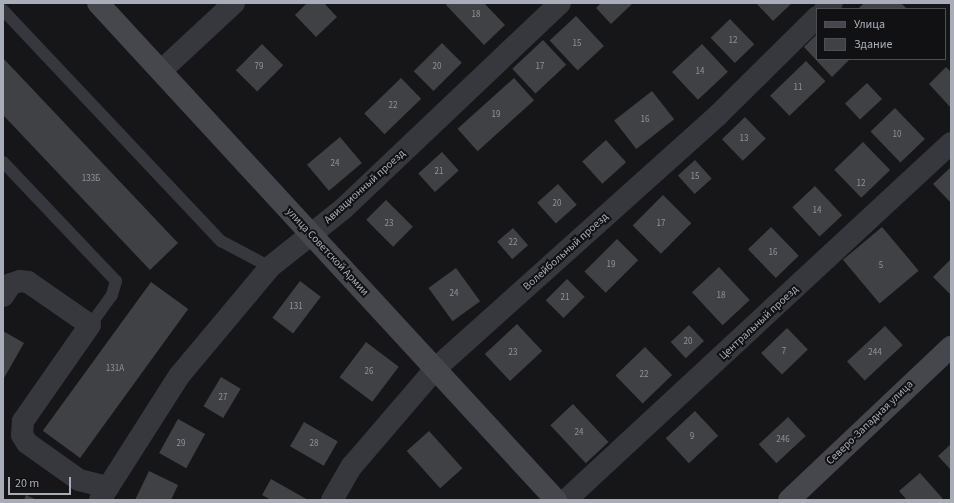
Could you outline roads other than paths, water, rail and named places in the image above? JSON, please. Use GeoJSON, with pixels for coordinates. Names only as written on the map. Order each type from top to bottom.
{"type":"FeatureCollection","features":[{"type":"Feature","properties":{"kind":"street","name":"улица Советской Армии"},"geometry":{"type":"LineString","coordinates":[[98,3],[162,70],[311,235],[556,500]]}},
{"type":"Feature","properties":{"kind":"street"},"geometry":{"type":"LineString","coordinates":[[162,70],[234,3]]}},
{"type":"Feature","properties":{"kind":"street","name":"Авиационный проезд"},"geometry":{"type":"LineString","coordinates":[[104,493],[179,376],[270,267],[344,209],[560,3]]}},
{"type":"Feature","properties":{"kind":"street","name":"Волейбольный проезд"},"geometry":{"type":"LineString","coordinates":[[332,500],[352,466],[435,369],[718,116],[816,18]]}},
{"type":"Feature","properties":{"kind":"street","name":"Центральный проезд"},"geometry":{"type":"LineString","coordinates":[[566,500],[951,144]]}},
{"type":"Feature","properties":{"kind":"street"},"geometry":{"type":"LineString","coordinates":[[3,296],[11,284],[20,281],[28,282],[90,325],[23,421],[22,435],[27,443],[79,480],[104,493]]}},
{"type":"Feature","properties":{"kind":"street","name":"Северо-Западная улица"},"geometry":{"type":"LineString","coordinates":[[790,500],[951,347]]}},
{"type":"Feature","properties":{"kind":"lane"},"geometry":{"type":"LineString","coordinates":[[3,10],[221,241],[270,267]]}},
{"type":"Feature","properties":{"kind":"lane"},"geometry":{"type":"LineString","coordinates":[[3,162],[116,281],[112,295],[90,325]]}}]}
